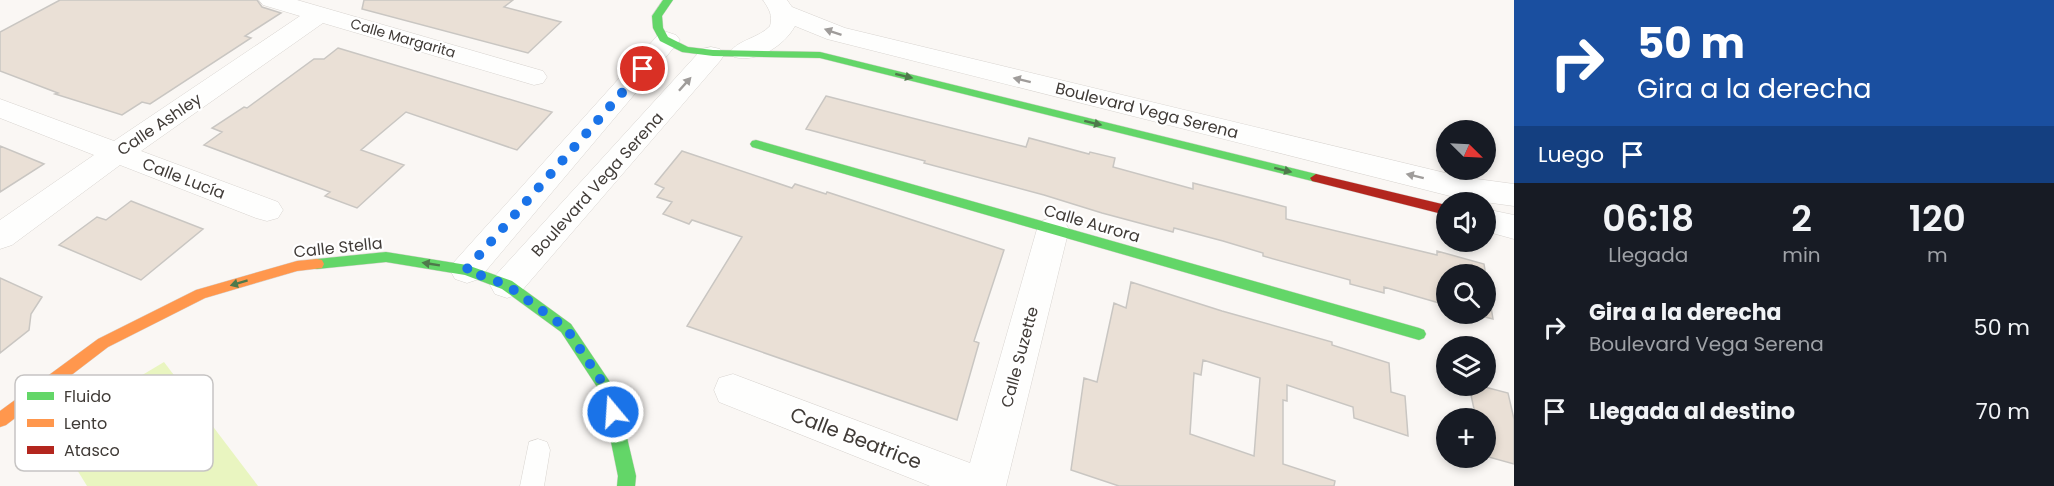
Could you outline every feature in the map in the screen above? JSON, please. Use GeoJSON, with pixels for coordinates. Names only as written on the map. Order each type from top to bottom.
{"type":"FeatureCollection","features":[{"type":"Feature","properties":{"kind":"street","name":"Calle Margarita"},"geometry":{"type":"LineString","coordinates":[[271,0],[534,77]]}},
{"type":"Feature","properties":{"kind":"street"},"geometry":{"type":"LineString","coordinates":[[466,270],[667,40],[658,31],[656,21],[659,10],[668,0]]}},
{"type":"Feature","properties":{"kind":"street","name":"Boulevard Vega Serena"},"geometry":{"type":"LineString","coordinates":[[743,52],[763,45],[777,35],[784,24],[779,6]]}},
{"type":"Feature","properties":{"kind":"street","name":"Boulevard Vega Serena"},"geometry":{"type":"LineString","coordinates":[[779,6],[836,34],[1462,188],[1514,195]]}},
{"type":"Feature","properties":{"kind":"street","name":"Calle Ashley"},"geometry":{"type":"LineString","coordinates":[[0,237],[117,153],[320,14]]}},
{"type":"Feature","properties":{"kind":"street","name":"Boulevard Vega Serena"},"geometry":{"type":"LineString","coordinates":[[667,40],[686,50],[711,55],[743,52],[820,55],[1436,208]]}},
{"type":"Feature","properties":{"kind":"street","name":"Boulevard Vega Serena"},"geometry":{"type":"LineString","coordinates":[[507,285],[711,55]]}},
{"type":"Feature","properties":{"kind":"street","name":"Calle Lucía"},"geometry":{"type":"LineString","coordinates":[[0,108],[267,210]]}},
{"type":"Feature","properties":{"kind":"street","name":"Calle Aurora"},"geometry":{"type":"LineString","coordinates":[[756,144],[1419,334]]}},
{"type":"Feature","properties":{"kind":"street"},"geometry":{"type":"LineString","coordinates":[[1496,223],[1514,227]]}},
{"type":"Feature","properties":{"kind":"street","name":"Calle Suzette"},"geometry":{"type":"LineString","coordinates":[[985,486],[1053,229]]}},
{"type":"Feature","properties":{"kind":"street","name":"Calle Stella"},"geometry":{"type":"LineString","coordinates":[[60,375],[103,343],[201,294],[297,266],[386,257],[466,270],[507,285],[566,328],[608,391],[627,476],[626,486]]}},
{"type":"Feature","properties":{"kind":"street","name":"Calle Beatrice"},"geometry":{"type":"LineString","coordinates":[[733,390],[979,486]]}},
{"type":"Feature","properties":{"kind":"street","name":"Calle Stella"},"geometry":{"type":"LineString","coordinates":[[0,420],[15,409]]}},
{"type":"Feature","properties":{"kind":"lane"},"geometry":{"type":"LineString","coordinates":[[532,486],[538,450]]}},
{"type":"Feature","properties":{"kind":"green space"},"geometry":{"type":"Polygon","coordinates":[[[164,362],[174,375],[142,375],[164,362]]]}},
{"type":"Feature","properties":{"kind":"green space"},"geometry":{"type":"Polygon","coordinates":[[[213,427],[258,486],[87,486],[78,471],[213,471],[213,427]]]}},
{"type":"Feature","properties":{"kind":"building"},"geometry":{"type":"Polygon","coordinates":[[[60,0],[257,0],[262,7],[281,13],[245,36],[251,38],[150,104],[142,102],[122,115],[55,94],[58,93],[0,71],[0,32],[60,0]]]}},
{"type":"Feature","properties":{"kind":"building"},"geometry":{"type":"Polygon","coordinates":[[[364,0],[513,0],[504,7],[561,22],[528,53],[362,9],[364,0]]]}},
{"type":"Feature","properties":{"kind":"building"},"geometry":{"type":"Polygon","coordinates":[[[338,48],[552,112],[517,150],[406,112],[361,150],[404,165],[357,208],[325,196],[330,192],[204,145],[222,132],[212,128],[244,107],[247,108],[314,59],[324,59],[338,48]]]}},
{"type":"Feature","properties":{"kind":"building"},"geometry":{"type":"Polygon","coordinates":[[[826,96],[1026,147],[1029,138],[1089,154],[1090,152],[1115,158],[1113,167],[1193,189],[1193,183],[1286,207],[1286,219],[1437,255],[1437,252],[1441,252],[1484,264],[1436,264],[1436,302],[1384,287],[1384,293],[1350,284],[1350,280],[1263,256],[1263,253],[1223,241],[1174,228],[1173,232],[1102,213],[806,129],[826,96]]]}},
{"type":"Feature","properties":{"kind":"building"},"geometry":{"type":"Polygon","coordinates":[[[0,146],[44,164],[0,192],[0,146]]]}},
{"type":"Feature","properties":{"kind":"building"},"geometry":{"type":"Polygon","coordinates":[[[682,151],[792,188],[795,184],[826,194],[827,192],[1004,250],[974,341],[979,343],[957,420],[687,326],[742,237],[692,220],[689,224],[663,214],[672,202],[657,197],[664,188],[655,184],[682,151]]]}},
{"type":"Feature","properties":{"kind":"building"},"geometry":{"type":"Polygon","coordinates":[[[131,201],[203,229],[141,280],[59,245],[97,217],[106,220],[131,201]]]}},
{"type":"Feature","properties":{"kind":"building"},"geometry":{"type":"Polygon","coordinates":[[[0,278],[42,297],[31,314],[29,330],[0,353],[0,278]]]}},
{"type":"Feature","properties":{"kind":"building"},"geometry":{"type":"Polygon","coordinates":[[[1131,282],[1332,342],[1332,345],[1389,363],[1391,392],[1405,396],[1408,436],[1354,418],[1353,407],[1287,385],[1287,401],[1283,400],[1283,464],[1335,481],[1334,486],[1119,486],[1071,470],[1084,378],[1097,382],[1114,303],[1126,308],[1131,282]],[[1203,360],[1201,375],[1194,373],[1190,434],[1254,456],[1260,378],[1203,360]]]}},
{"type":"Feature","properties":{"kind":"building"},"geometry":{"type":"Polygon","coordinates":[[[1496,390],[1508,393],[1514,419],[1514,464],[1496,459],[1496,408],[1474,408],[1471,396],[1496,396],[1496,390]]]}},
{"type":"Feature","properties":{"kind":"traffic: fast"},"geometry":{"type":"LineString","coordinates":[[668,0],[657,16],[658,28],[664,39],[686,50],[713,53],[820,55],[1316,178]]}},
{"type":"Feature","properties":{"kind":"traffic: fast"},"geometry":{"type":"LineString","coordinates":[[756,144],[1419,334]]}},
{"type":"Feature","properties":{"kind":"traffic: fast"},"geometry":{"type":"LineString","coordinates":[[317,264],[386,257],[467,270],[507,285],[566,328],[608,391],[627,476],[626,486]]}},
{"type":"Feature","properties":{"kind":"traffic: slow"},"geometry":{"type":"LineString","coordinates":[[60,375],[103,343],[201,294],[297,266],[317,264]]}},
{"type":"Feature","properties":{"kind":"traffic: slow"},"geometry":{"type":"LineString","coordinates":[[0,420],[15,409]]}},
{"type":"Feature","properties":{"kind":"traffic: jam"},"geometry":{"type":"LineString","coordinates":[[1316,178],[1436,208]]}},
{"type":"Feature","properties":{"kind":"route"},"geometry":{"type":"LineString","coordinates":[[613,412],[608,391],[566,328],[507,285],[466,270],[643,69]]}}]}
